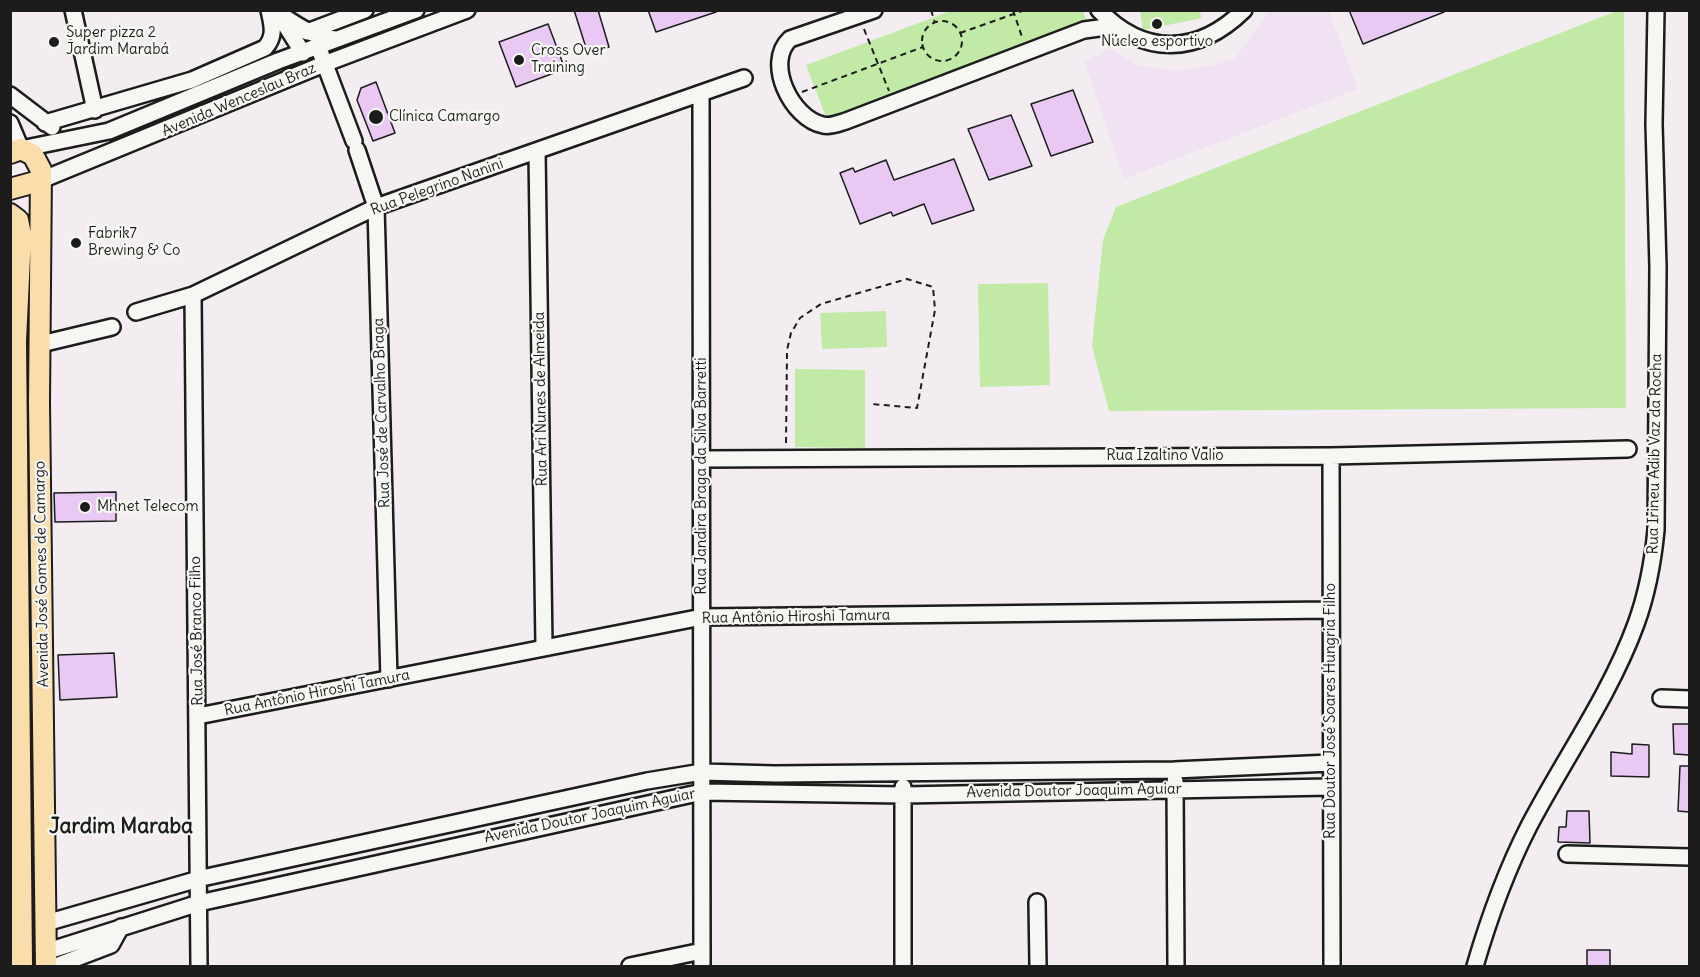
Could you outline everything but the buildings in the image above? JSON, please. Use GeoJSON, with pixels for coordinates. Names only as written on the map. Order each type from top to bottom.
{"type":"FeatureCollection","features":[{"type":"Feature","properties":{"kind":"main road","name":"Avenida José Gomes de Camargo"},"geometry":{"type":"LineString","coordinates":[[16,151],[33,155],[39,164],[46,923],[49,961]]}},
{"type":"Feature","properties":{"kind":"main road","name":"Avenida Wenceslau Braz"},"geometry":{"type":"LineString","coordinates":[[10,189],[39,181]]}},
{"type":"Feature","properties":{"kind":"main road","name":"Avenida José Gomes de Camargo"},"geometry":{"type":"LineString","coordinates":[[10,214],[18,220],[21,235],[14,397],[16,931],[22,966]]}},
{"type":"Feature","properties":{"kind":"street"},"geometry":{"type":"LineString","coordinates":[[73,10],[95,110]]}},
{"type":"Feature","properties":{"kind":"street"},"geometry":{"type":"LineString","coordinates":[[307,32],[365,10]]}},
{"type":"Feature","properties":{"kind":"street","name":"Avenida Wenceslau Braz"},"geometry":{"type":"LineString","coordinates":[[16,151],[109,131],[303,52],[416,10]]}},
{"type":"Feature","properties":{"kind":"street","name":"Avenida Wenceslau Braz"},"geometry":{"type":"LineString","coordinates":[[39,181],[324,64],[467,10]]}},
{"type":"Feature","properties":{"kind":"street"},"geometry":{"type":"LineString","coordinates":[[1099,10],[1114,26],[1140,40],[1169,45],[1199,41],[1225,28],[1244,10]]}},
{"type":"Feature","properties":{"kind":"street","name":"Rua Irineu Adib Vaz da Rocha"},"geometry":{"type":"LineString","coordinates":[[1475,966],[1498,891],[1529,826],[1587,722],[1636,624],[1653,560],[1656,530],[1659,267],[1654,124],[1656,10]]}},
{"type":"Feature","properties":{"kind":"street"},"geometry":{"type":"LineString","coordinates":[[45,123],[192,80],[265,48],[270,42],[273,30],[274,11]]}},
{"type":"Feature","properties":{"kind":"street"},"geometry":{"type":"LineString","coordinates":[[274,11],[307,32],[319,37],[339,39]]}},
{"type":"Feature","properties":{"kind":"street"},"geometry":{"type":"LineString","coordinates":[[274,11],[303,52]]}},
{"type":"Feature","properties":{"kind":"street"},"geometry":{"type":"LineString","coordinates":[[866,13],[790,39],[782,46],[778,56],[779,69],[791,96],[805,116],[823,125],[846,121],[1083,30],[1114,26]]}},
{"type":"Feature","properties":{"kind":"street","name":"Rua José de Carvalho Braga"},"geometry":{"type":"LineString","coordinates":[[319,47],[376,207],[389,680]]}},
{"type":"Feature","properties":{"kind":"street"},"geometry":{"type":"LineString","coordinates":[[261,69],[267,60],[265,48]]}},
{"type":"Feature","properties":{"kind":"street","name":"Rua Pelegrino Nanini"},"geometry":{"type":"LineString","coordinates":[[136,312],[193,295],[376,207],[744,78]]}},
{"type":"Feature","properties":{"kind":"street","name":"Rua Jandira Braga da Silva Barretti"},"geometry":{"type":"LineString","coordinates":[[701,93],[702,959]]}},
{"type":"Feature","properties":{"kind":"street"},"geometry":{"type":"LineString","coordinates":[[10,95],[69,139]]}},
{"type":"Feature","properties":{"kind":"street"},"geometry":{"type":"LineString","coordinates":[[10,123],[16,151]]}},
{"type":"Feature","properties":{"kind":"street","name":"Rua Ari Nunes de Almeida"},"geometry":{"type":"LineString","coordinates":[[537,151],[544,647]]}},
{"type":"Feature","properties":{"kind":"street","name":"Rua José Branco Filho"},"geometry":{"type":"LineString","coordinates":[[193,295],[199,966]]}},
{"type":"Feature","properties":{"kind":"street"},"geometry":{"type":"LineString","coordinates":[[41,344],[112,327]]}},
{"type":"Feature","properties":{"kind":"street","name":"Rua Izaltino Valio"},"geometry":{"type":"LineString","coordinates":[[701,459],[1331,456],[1628,449]]}},
{"type":"Feature","properties":{"kind":"street","name":"Rua Doutor José Soares Hungria Filho"},"geometry":{"type":"LineString","coordinates":[[1331,456],[1332,966]]}},
{"type":"Feature","properties":{"kind":"street","name":"Rua Antônio Hiroshi Tamura"},"geometry":{"type":"LineString","coordinates":[[198,716],[702,617],[1331,610]]}},
{"type":"Feature","properties":{"kind":"street"},"geometry":{"type":"LineString","coordinates":[[1661,698],[1689,699]]}},
{"type":"Feature","properties":{"kind":"street"},"geometry":{"type":"LineString","coordinates":[[15,730],[44,726]]}},
{"type":"Feature","properties":{"kind":"street","name":"Avenida Doutor Joaquim Aguiar"},"geometry":{"type":"LineString","coordinates":[[46,923],[199,879],[702,772],[903,773],[1174,770],[1330,763]]}},
{"type":"Feature","properties":{"kind":"street"},"geometry":{"type":"LineString","coordinates":[[1174,770],[1176,788],[1176,966]]}},
{"type":"Feature","properties":{"kind":"street"},"geometry":{"type":"LineString","coordinates":[[903,773],[903,966]]}},
{"type":"Feature","properties":{"kind":"street","name":"Avenida Doutor Joaquim Aguiar"},"geometry":{"type":"LineString","coordinates":[[49,961],[121,927],[199,903],[702,792],[903,795],[1176,788],[1330,787]]}},
{"type":"Feature","properties":{"kind":"street"},"geometry":{"type":"LineString","coordinates":[[1567,854],[1689,857]]}},
{"type":"Feature","properties":{"kind":"street"},"geometry":{"type":"LineString","coordinates":[[1037,902],[1038,966]]}},
{"type":"Feature","properties":{"kind":"street"},"geometry":{"type":"LineString","coordinates":[[630,966],[702,959]]}},
{"type":"Feature","properties":{"kind":"path"},"geometry":{"type":"LineString","coordinates":[[931,10],[935,23]]}},
{"type":"Feature","properties":{"kind":"path"},"geometry":{"type":"LineString","coordinates":[[960,33],[1025,10]]}},
{"type":"Feature","properties":{"kind":"path"},"geometry":{"type":"LineString","coordinates":[[1014,12],[1026,51]]}},
{"type":"Feature","properties":{"kind":"path"},"geometry":{"type":"LineString","coordinates":[[866,13],[878,64],[893,102]]}},
{"type":"Feature","properties":{"kind":"path"},"geometry":{"type":"LineString","coordinates":[[947,22],[960,33],[962,45],[955,56],[950,59],[936,60],[923,47],[923,35],[935,23],[947,22]]}},
{"type":"Feature","properties":{"kind":"path"},"geometry":{"type":"LineString","coordinates":[[791,96],[923,47]]}},
{"type":"Feature","properties":{"kind":"path"},"geometry":{"type":"LineString","coordinates":[[786,458],[787,350],[790,333],[800,318],[821,304],[907,279],[933,287],[935,310],[917,408],[872,404]]}},
{"type":"Feature","properties":{"kind":"shaded area"},"geometry":{"type":"Polygon","coordinates":[[[1268,11],[1329,11],[1358,89],[1124,179],[1084,62],[1110,49],[1140,66],[1179,71],[1210,66],[1235,59],[1268,11]]]}},
{"type":"Feature","properties":{"kind":"green space"},"geometry":{"type":"Polygon","coordinates":[[[1619,10],[1624,11],[1626,408],[1109,411],[1092,346],[1103,240],[1116,207],[1619,10]]]}},
{"type":"Feature","properties":{"kind":"green space"},"geometry":{"type":"Polygon","coordinates":[[[951,11],[1083,11],[1088,25],[828,122],[806,65],[951,11]]]}},
{"type":"Feature","properties":{"kind":"green space","name":"Núcleo esportivo"},"geometry":{"type":"Polygon","coordinates":[[[1140,11],[1199,11],[1202,18],[1143,30],[1140,11]]]}},
{"type":"Feature","properties":{"kind":"green space"},"geometry":{"type":"Polygon","coordinates":[[[1048,283],[1050,385],[980,387],[978,284],[1048,283]]]}},
{"type":"Feature","properties":{"kind":"green space"},"geometry":{"type":"Polygon","coordinates":[[[886,311],[887,347],[822,349],[820,313],[886,311]]]}},
{"type":"Feature","properties":{"kind":"green space"},"geometry":{"type":"Polygon","coordinates":[[[795,369],[865,370],[865,448],[795,447],[795,369]]]}},
{"type":"Feature","properties":{"kind":"place","name":"Núcleo esportivo"},"geometry":{"type":"Point","coordinates":[1157,24]}},
{"type":"Feature","properties":{"kind":"place","name":"Super pizza 2 Jardim Marabá"},"geometry":{"type":"Point","coordinates":[54,42]}},
{"type":"Feature","properties":{"kind":"place","name":"Cross Over Training"},"geometry":{"type":"Point","coordinates":[519,60]}},
{"type":"Feature","properties":{"kind":"place","name":"Clínica Camargo"},"geometry":{"type":"Point","coordinates":[376,117]}},
{"type":"Feature","properties":{"kind":"place","name":"Fabrik7 Brewing & Co"},"geometry":{"type":"Point","coordinates":[76,243]}},
{"type":"Feature","properties":{"kind":"place","name":"Mhnet Telecom"},"geometry":{"type":"Point","coordinates":[85,507]}},
{"type":"Feature","properties":{"kind":"district","name":"Jardim Maraba"},"geometry":{"type":"Point","coordinates":[121,827]}}]}
